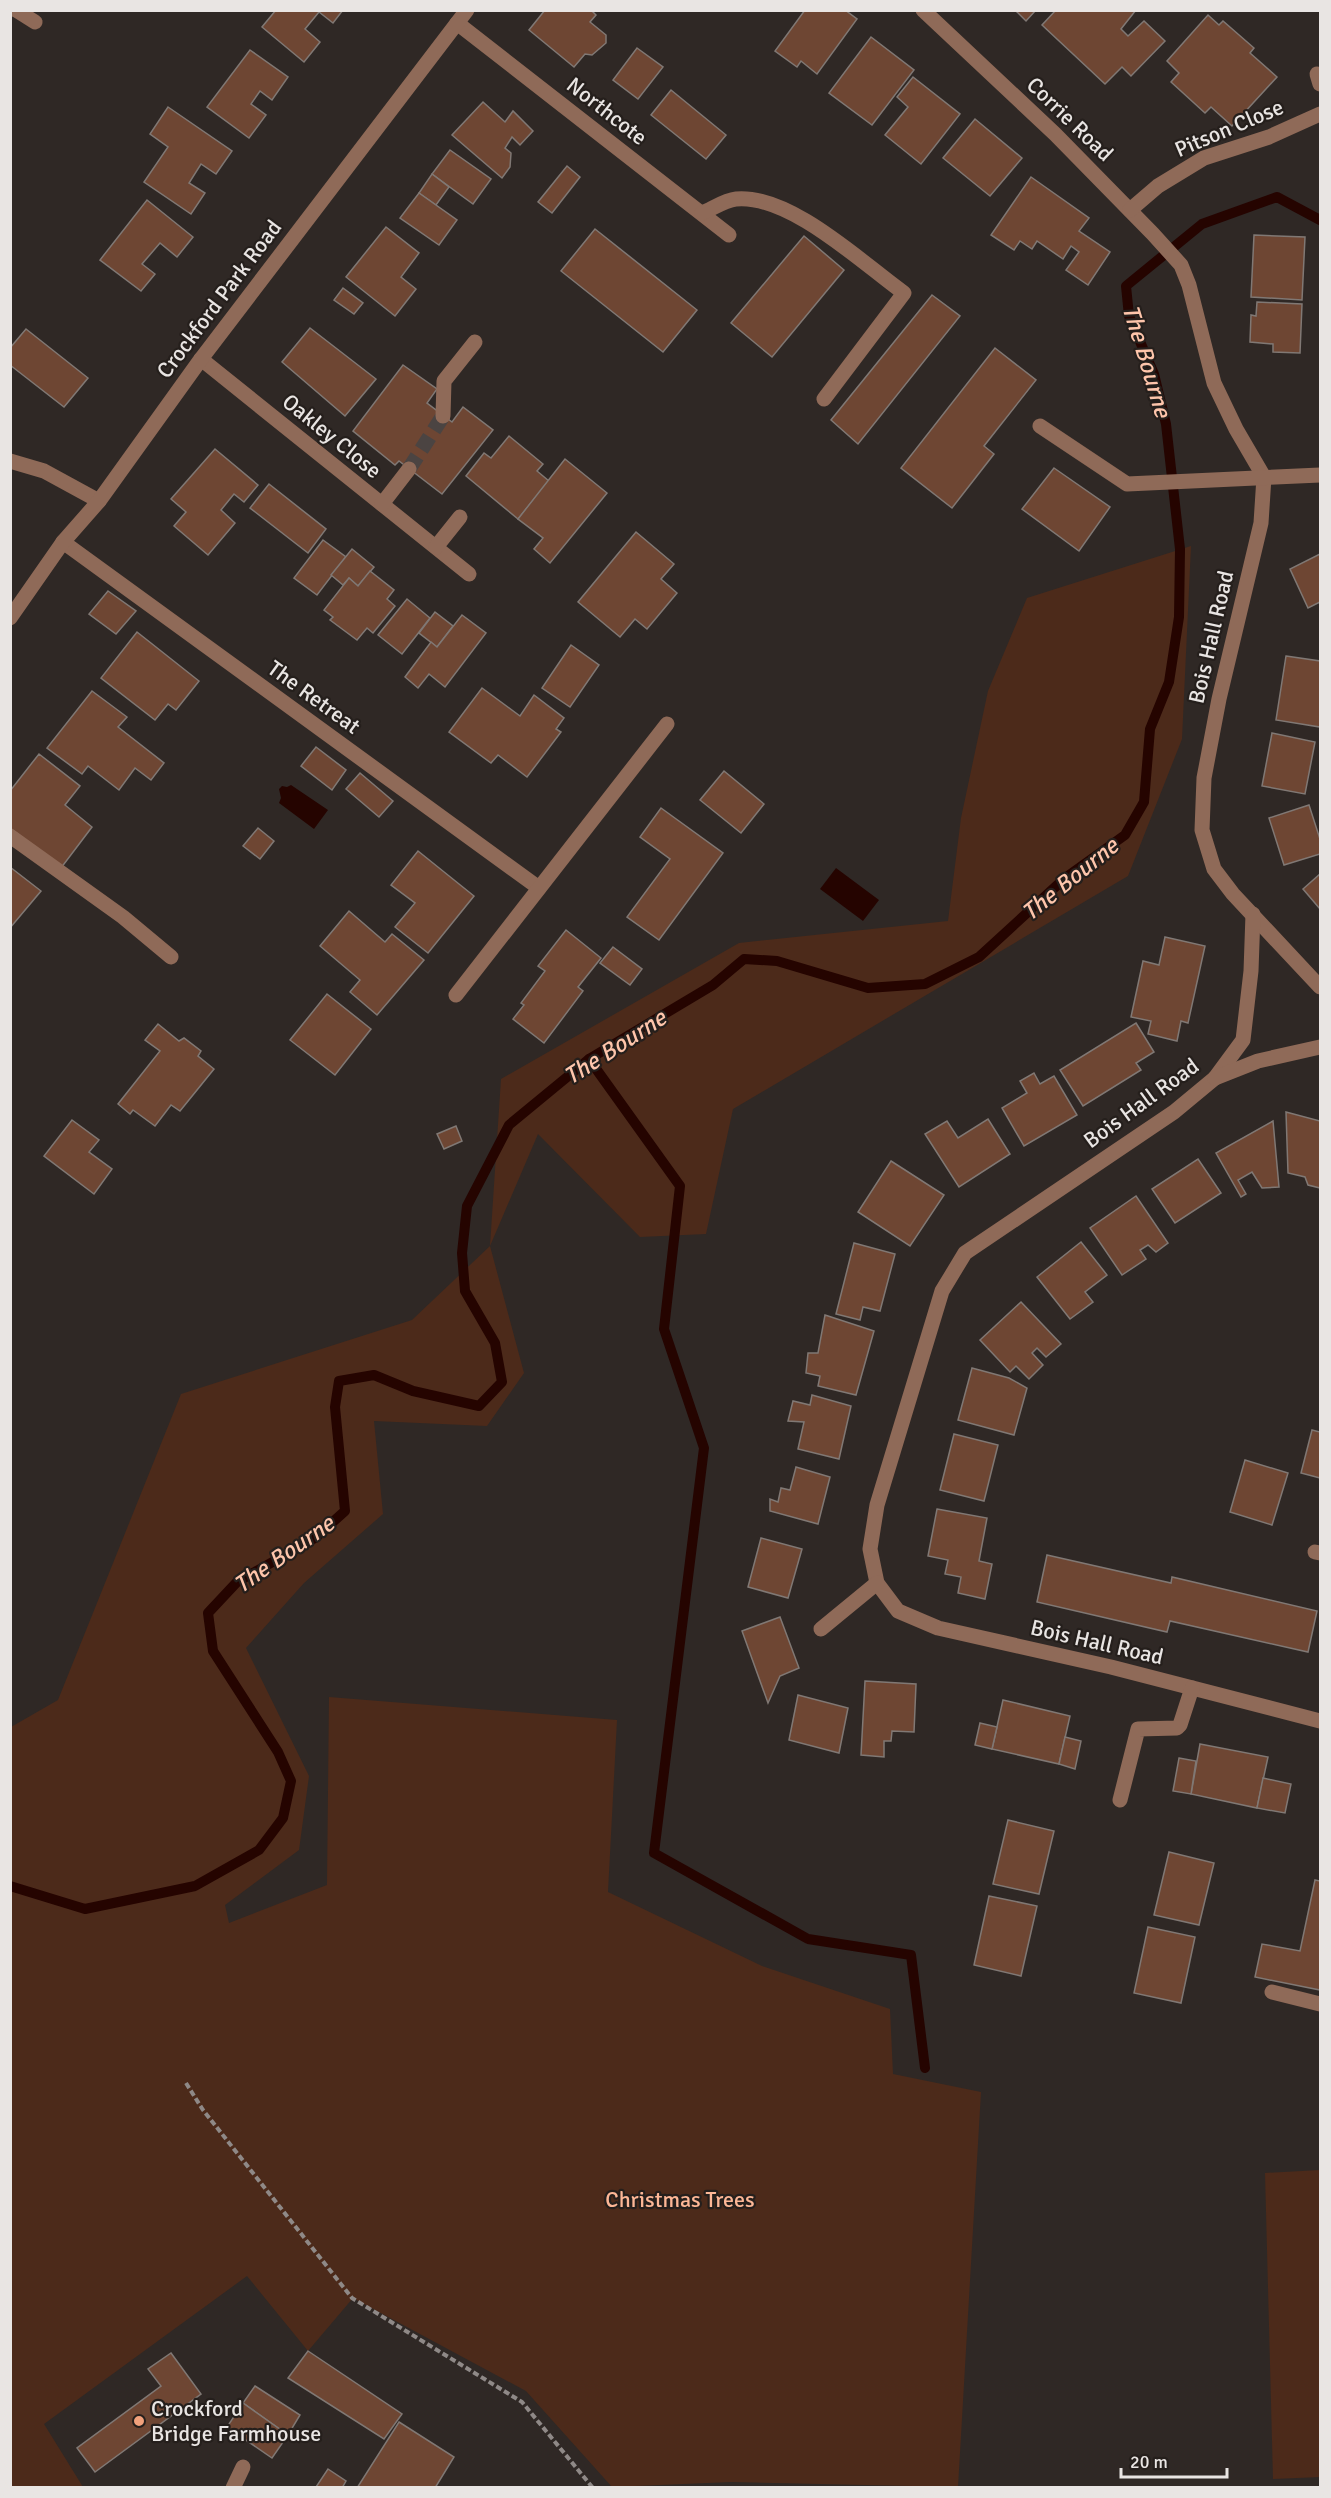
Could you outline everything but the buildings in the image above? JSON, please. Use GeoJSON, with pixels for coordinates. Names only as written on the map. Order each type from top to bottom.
{"type":"FeatureCollection","features":[{"type":"Feature","properties":{"kind":"street"},"geometry":{"type":"LineString","coordinates":[[16,10],[35,22]]}},
{"type":"Feature","properties":{"kind":"street","name":"Corrie Road"},"geometry":{"type":"LineString","coordinates":[[923,10],[1055,134],[1181,265],[1190,285],[1214,382],[1236,429],[1264,477]]}},
{"type":"Feature","properties":{"kind":"street","name":"Northcote"},"geometry":{"type":"LineString","coordinates":[[462,17],[729,235]]}},
{"type":"Feature","properties":{"kind":"street","name":"Crockford Park Road"},"geometry":{"type":"LineString","coordinates":[[10,618],[63,542],[99,501],[201,359],[462,17]]}},
{"type":"Feature","properties":{"kind":"street","name":"Pitson Close"},"geometry":{"type":"LineString","coordinates":[[1130,210],[1158,186],[1204,158],[1269,137],[1320,114]]}},
{"type":"Feature","properties":{"kind":"street"},"geometry":{"type":"LineString","coordinates":[[702,213],[736,199],[771,203],[808,222],[904,293],[824,399]]}},
{"type":"Feature","properties":{"kind":"street"},"geometry":{"type":"LineString","coordinates":[[443,416],[444,381],[474,342]]}},
{"type":"Feature","properties":{"kind":"street","name":"Oakley Close"},"geometry":{"type":"LineString","coordinates":[[201,359],[469,574]]}},
{"type":"Feature","properties":{"kind":"street"},"geometry":{"type":"LineString","coordinates":[[1040,426],[1126,484],[1320,475]]}},
{"type":"Feature","properties":{"kind":"street"},"geometry":{"type":"LineString","coordinates":[[10,462],[44,471],[99,501]]}},
{"type":"Feature","properties":{"kind":"street"},"geometry":{"type":"LineString","coordinates":[[382,504],[409,469]]}},
{"type":"Feature","properties":{"kind":"street","name":"Bois Hall Road"},"geometry":{"type":"LineString","coordinates":[[1264,477],[1261,523],[1204,778],[1202,830],[1214,869],[1233,894],[1253,914],[1251,971],[1243,1040],[1215,1078],[1174,1112],[965,1253],[942,1291],[877,1505],[870,1549],[877,1583],[898,1611],[938,1628],[1320,1720]]}},
{"type":"Feature","properties":{"kind":"street"},"geometry":{"type":"LineString","coordinates":[[436,547],[460,517]]}},
{"type":"Feature","properties":{"kind":"street","name":"The Retreat"},"geometry":{"type":"LineString","coordinates":[[63,542],[539,888]]}},
{"type":"Feature","properties":{"kind":"street"},"geometry":{"type":"LineString","coordinates":[[456,995],[667,724]]}},
{"type":"Feature","properties":{"kind":"street"},"geometry":{"type":"LineString","coordinates":[[10,836],[123,917],[171,957]]}},
{"type":"Feature","properties":{"kind":"street"},"geometry":{"type":"LineString","coordinates":[[1253,914],[1320,987]]}},
{"type":"Feature","properties":{"kind":"street"},"geometry":{"type":"LineString","coordinates":[[1215,1078],[1258,1061],[1320,1047]]}},
{"type":"Feature","properties":{"kind":"street"},"geometry":{"type":"LineString","coordinates":[[821,1629],[877,1583]]}},
{"type":"Feature","properties":{"kind":"street"},"geometry":{"type":"LineString","coordinates":[[1119,1800],[1138,1729],[1177,1728],[1192,1688]]}},
{"type":"Feature","properties":{"kind":"street"},"geometry":{"type":"LineString","coordinates":[[1272,1992],[1320,2004]]}},
{"type":"Feature","properties":{"kind":"street"},"geometry":{"type":"LineString","coordinates":[[232,2487],[243,2467]]}},
{"type":"Feature","properties":{"kind":"path"},"geometry":{"type":"LineString","coordinates":[[186,2083],[203,2110],[352,2298],[522,2402],[593,2487]]}},
{"type":"Feature","properties":{"kind":"green space"},"geometry":{"type":"Polygon","coordinates":[[[1191,546],[1182,739],[1128,876],[733,1109],[706,1234],[640,1237],[538,1134],[490,1246],[501,1079],[739,943],[948,921],[961,818],[988,691],[1027,598],[1191,546]]]}},
{"type":"Feature","properties":{"kind":"green space","name":"Christmas Trees"},"geometry":{"type":"Polygon","coordinates":[[[490,1246],[524,1373],[487,1426],[374,1421],[383,1514],[304,1583],[246,1648],[309,1776],[299,1850],[225,1905],[229,1923],[327,1885],[329,1697],[617,1720],[608,1892],[762,1966],[890,2009],[893,2074],[981,2092],[958,2487],[731,2482],[612,2487],[526,2391],[353,2298],[308,2351],[247,2276],[44,2424],[83,2487],[11,2487],[11,1727],[58,1700],[181,1394],[412,1320],[490,1246]]]}},
{"type":"Feature","properties":{"kind":"green space"},"geometry":{"type":"Polygon","coordinates":[[[1320,2170],[1320,2477],[1273,2479],[1265,2173],[1320,2170]]]}},
{"type":"Feature","properties":{"kind":"shaded area"},"geometry":{"type":"Polygon","coordinates":[[[291,785],[328,810],[314,829],[279,803],[281,798],[279,789],[282,786],[291,785]]]}},
{"type":"Feature","properties":{"kind":"shaded area"},"geometry":{"type":"Polygon","coordinates":[[[836,868],[879,900],[863,921],[820,889],[836,868]]]}},
{"type":"Feature","properties":{"kind":"waterway","name":"The Bourne"},"geometry":{"type":"LineString","coordinates":[[10,1886],[85,1909],[195,1886],[259,1850],[283,1818],[291,1781],[278,1752],[213,1651],[208,1613],[237,1582],[315,1538],[345,1511],[335,1407],[339,1381],[374,1375],[413,1391],[479,1406],[502,1382],[495,1343],[465,1291],[462,1253],[467,1206],[509,1125],[589,1059],[713,985],[744,959],[777,961],[868,988],[925,984],[979,957],[1065,878],[1125,835],[1144,802],[1150,729],[1169,682],[1179,617],[1180,549],[1166,424],[1154,374],[1129,316],[1126,286],[1202,224],[1277,197],[1320,220]]}},
{"type":"Feature","properties":{"kind":"waterway"},"geometry":{"type":"LineString","coordinates":[[589,1059],[680,1186],[664,1329],[704,1448],[654,1853],[808,1939],[911,1955],[925,2068]]}},
{"type":"Feature","properties":{"kind":"tunnel"},"geometry":{"type":"LineString","coordinates":[[409,469],[443,416]]}},
{"type":"Feature","properties":{"kind":"place","name":"Crockford Bridge Farmhouse"},"geometry":{"type":"Point","coordinates":[139,2421]}}]}
